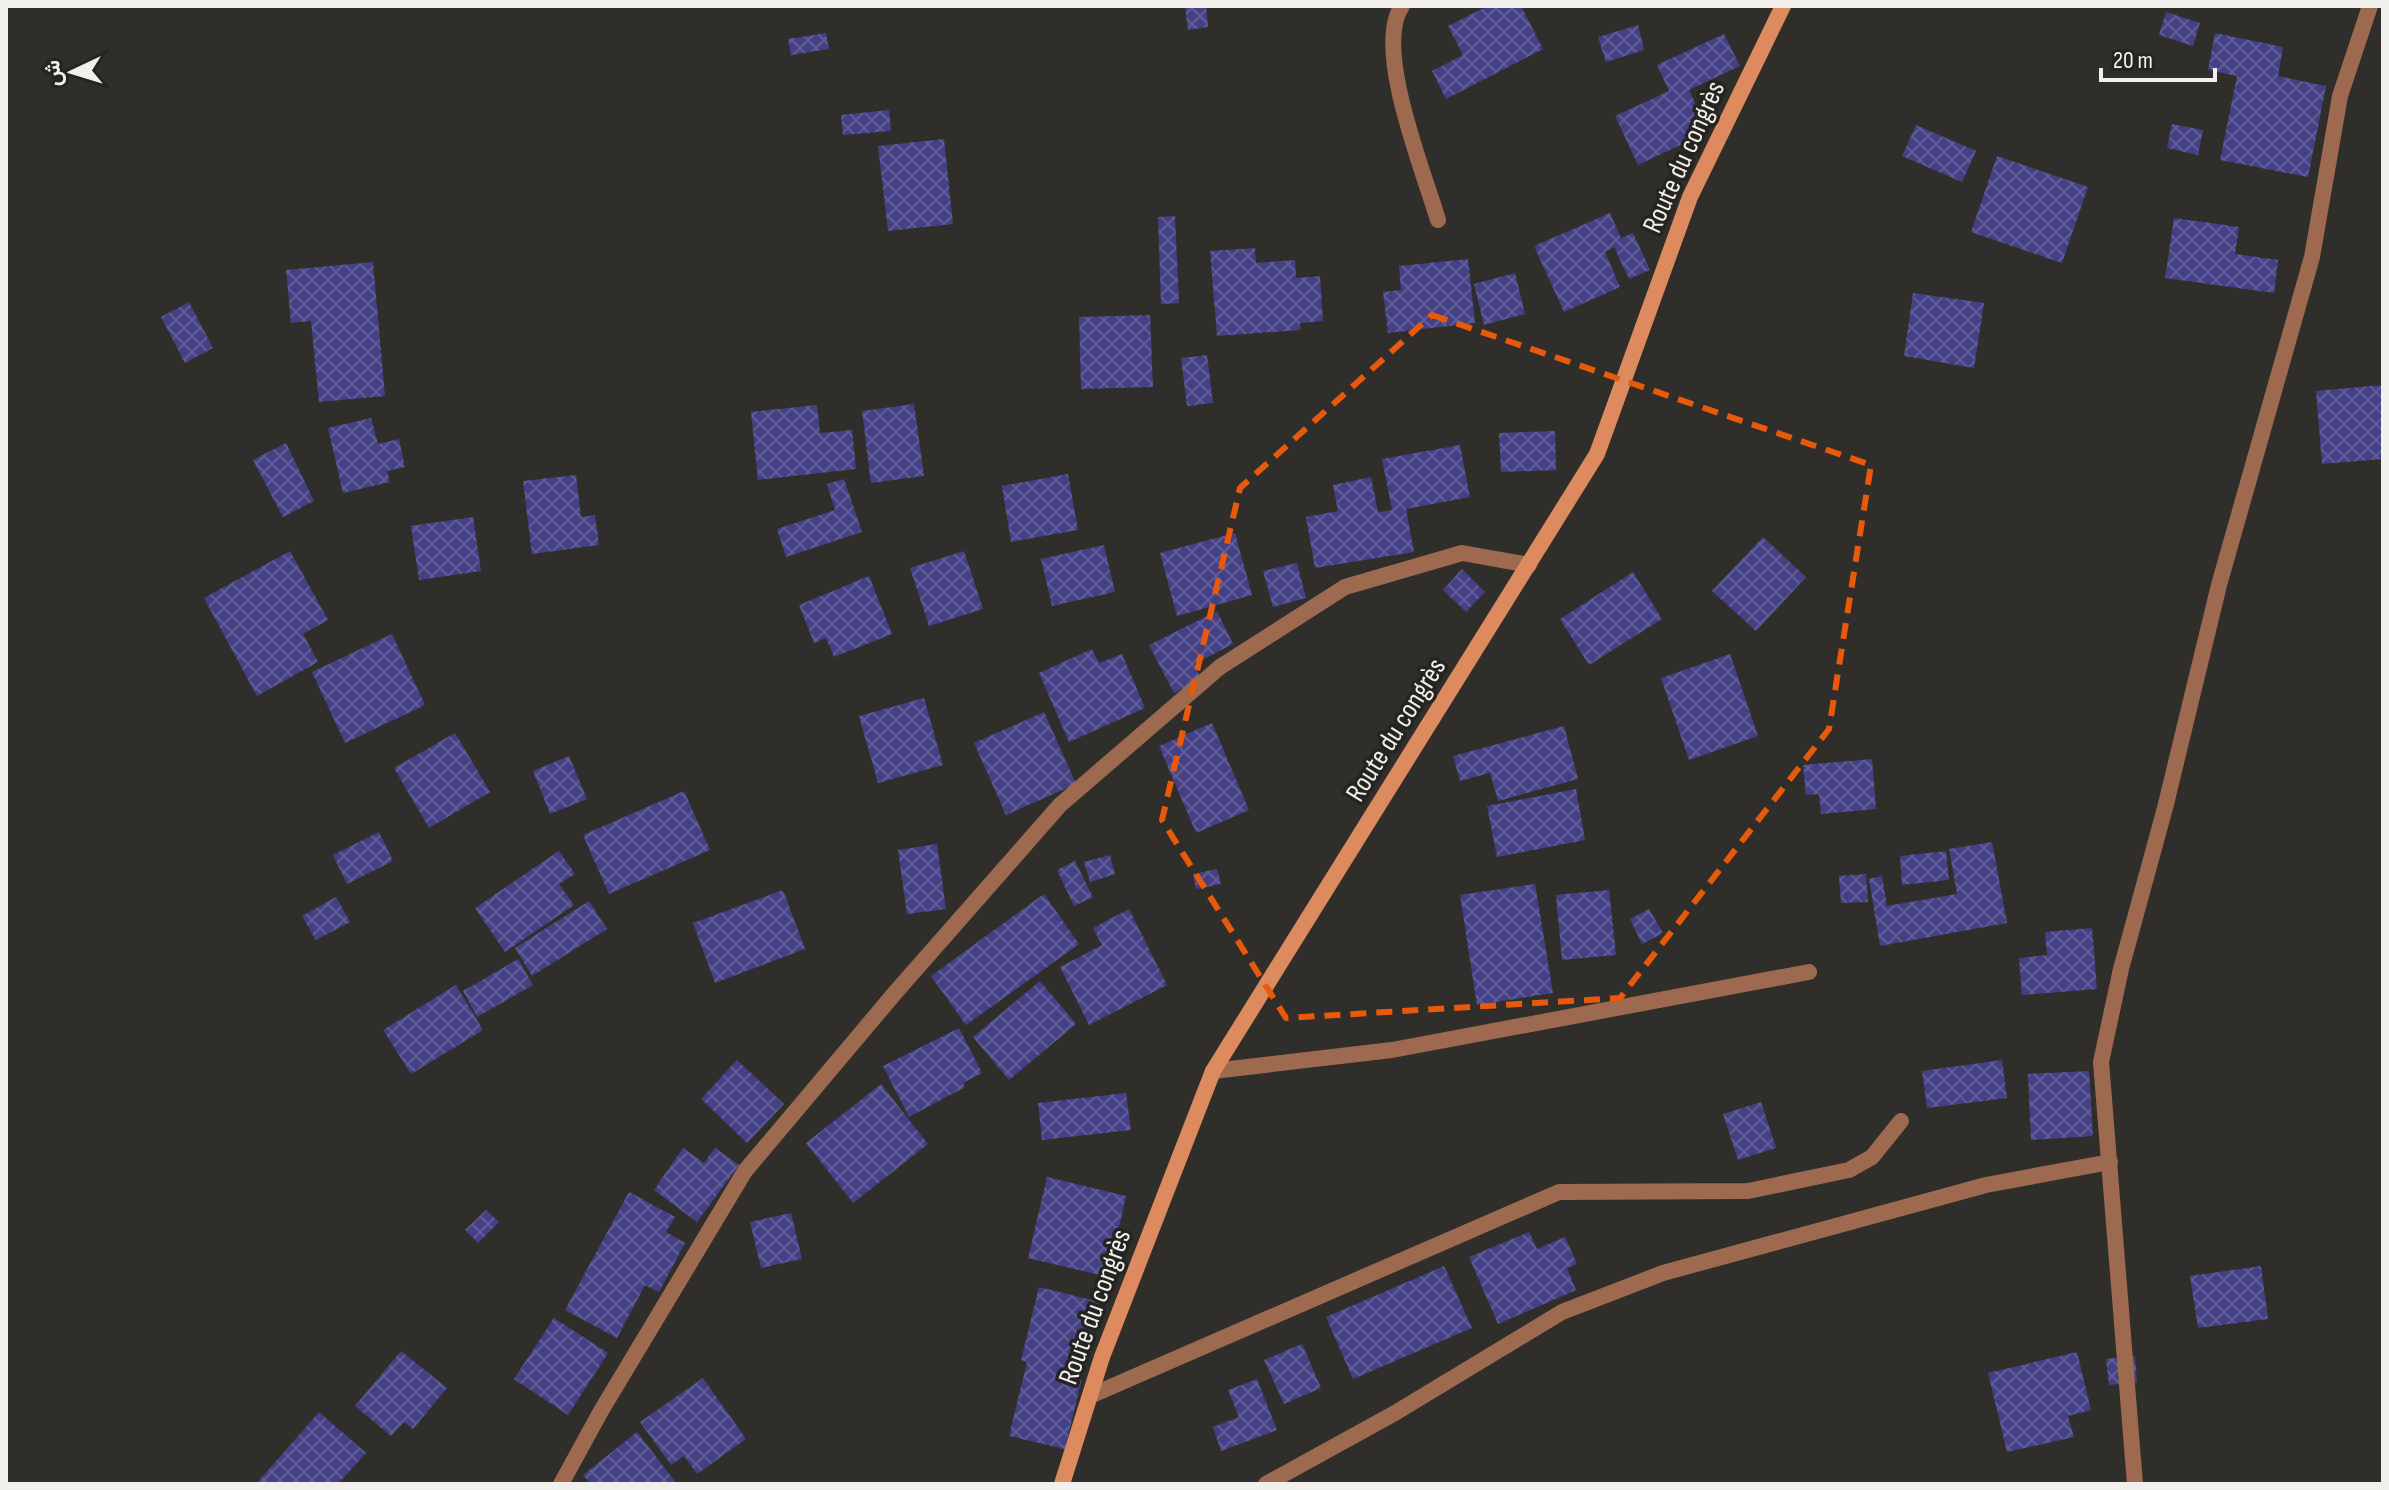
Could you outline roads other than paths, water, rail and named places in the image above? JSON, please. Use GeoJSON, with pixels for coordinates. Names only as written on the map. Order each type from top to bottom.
{"type":"FeatureCollection","features":[{"type":"Feature","properties":{"kind":"main road","name":"Route du congrès"},"geometry":{"type":"LineString","coordinates":[[1062,1484],[1102,1357],[1213,1071],[1597,454],[1690,197],[1783,6]]}},
{"type":"Feature","properties":{"kind":"street"},"geometry":{"type":"LineString","coordinates":[[1402,6],[1391,40],[1396,82],[1438,220]]}},
{"type":"Feature","properties":{"kind":"street"},"geometry":{"type":"LineString","coordinates":[[2135,1484],[2101,1062],[2121,969],[2165,808],[2219,585],[2312,257],[2340,96],[2370,6]]}},
{"type":"Feature","properties":{"kind":"street"},"geometry":{"type":"LineString","coordinates":[[561,1484],[601,1411],[745,1171],[894,994],[1060,805],[1220,667],[1345,587],[1462,553],[1529,565]]}},
{"type":"Feature","properties":{"kind":"street"},"geometry":{"type":"LineString","coordinates":[[1213,1071],[1392,1050],[1809,972]]}},
{"type":"Feature","properties":{"kind":"street"},"geometry":{"type":"LineString","coordinates":[[1090,1396],[1559,1192],[1748,1191],[1849,1170],[1872,1157],[1901,1121]]}},
{"type":"Feature","properties":{"kind":"street"},"geometry":{"type":"LineString","coordinates":[[1266,1484],[1395,1413],[1562,1312],[1663,1273],[1986,1185],[2110,1162]]}}]}
